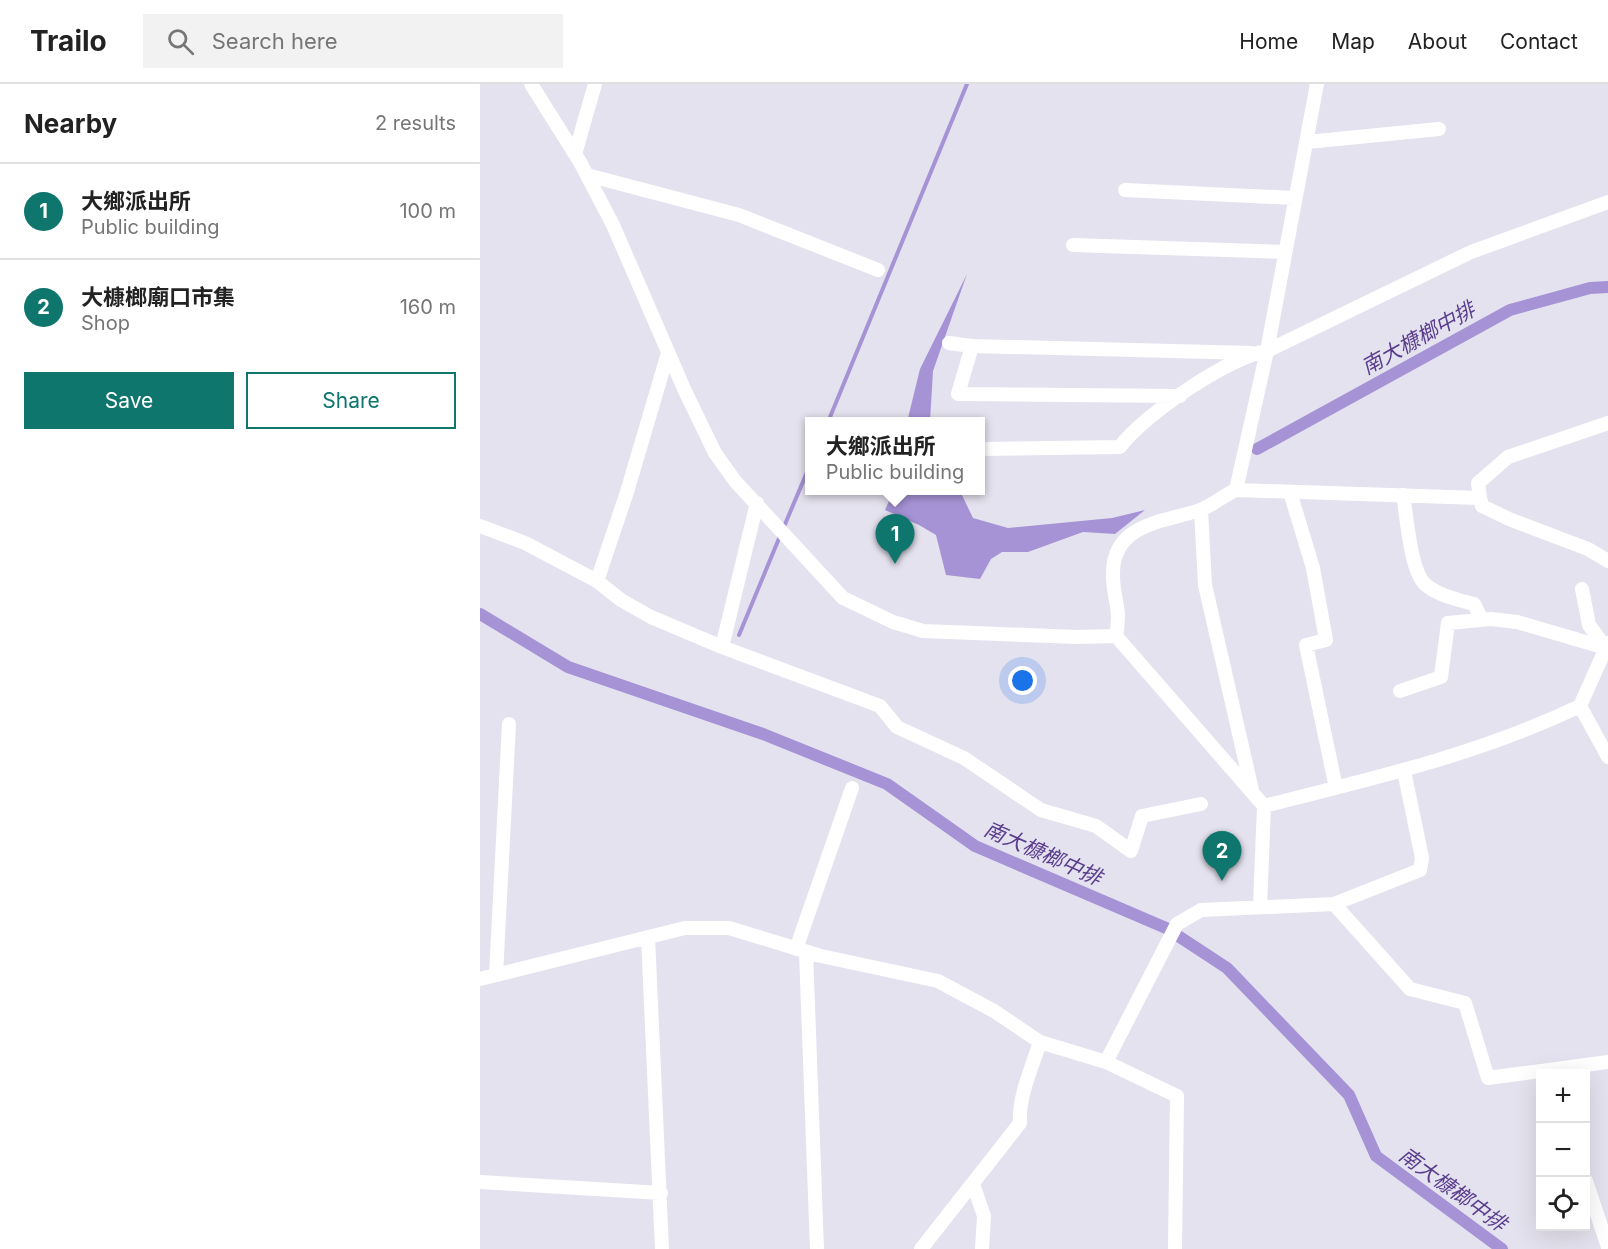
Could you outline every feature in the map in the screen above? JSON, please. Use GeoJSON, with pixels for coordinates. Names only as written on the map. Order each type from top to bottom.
{"type":"FeatureCollection","features":[{"type":"Feature","properties":{"kind":"street"},"geometry":{"type":"LineString","coordinates":[[531,84],[575,154],[613,225],[668,353],[715,453],[735,481],[843,598],[893,622],[923,631],[1077,637],[1116,636]]}},
{"type":"Feature","properties":{"kind":"street"},"geometry":{"type":"LineString","coordinates":[[575,154],[595,84]]}},
{"type":"Feature","properties":{"kind":"street"},"geometry":{"type":"LineString","coordinates":[[1236,490],[1267,351],[1317,84]]}},
{"type":"Feature","properties":{"kind":"street"},"geometry":{"type":"LineString","coordinates":[[1307,142],[1439,129]]}},
{"type":"Feature","properties":{"kind":"street"},"geometry":{"type":"LineString","coordinates":[[587,175],[739,215],[878,270]]}},
{"type":"Feature","properties":{"kind":"street"},"geometry":{"type":"LineString","coordinates":[[1125,190],[1295,198]]}},
{"type":"Feature","properties":{"kind":"street"},"geometry":{"type":"LineString","coordinates":[[949,343],[972,346],[1251,353],[1267,351],[1471,252],[1608,202]]}},
{"type":"Feature","properties":{"kind":"street"},"geometry":{"type":"LineString","coordinates":[[1073,244],[1284,252]]}},
{"type":"Feature","properties":{"kind":"street"},"geometry":{"type":"LineString","coordinates":[[972,346],[957,394],[1180,396]]}},
{"type":"Feature","properties":{"kind":"street"},"geometry":{"type":"LineString","coordinates":[[597,581],[627,492],[668,353]]}},
{"type":"Feature","properties":{"kind":"street"},"geometry":{"type":"LineString","coordinates":[[985,449],[1120,447],[1131,432],[1180,396],[1251,353]]}},
{"type":"Feature","properties":{"kind":"street"},"geometry":{"type":"LineString","coordinates":[[1608,423],[1508,457],[1478,483],[1482,506],[1509,519],[1588,549],[1608,561]]}},
{"type":"Feature","properties":{"kind":"street"},"geometry":{"type":"LineString","coordinates":[[1116,636],[1120,618],[1113,573],[1115,552],[1128,537],[1160,519],[1201,510],[1236,490],[1480,498]]}},
{"type":"Feature","properties":{"kind":"street"},"geometry":{"type":"LineString","coordinates":[[1290,492],[1313,568],[1326,640],[1306,645],[1336,788]]}},
{"type":"Feature","properties":{"kind":"street"},"geometry":{"type":"LineString","coordinates":[[1403,495],[1417,572],[1426,585],[1453,599],[1474,604],[1482,620]]}},
{"type":"Feature","properties":{"kind":"street"},"geometry":{"type":"LineString","coordinates":[[722,647],[757,503]]}},
{"type":"Feature","properties":{"kind":"street"},"geometry":{"type":"LineString","coordinates":[[1201,510],[1205,585],[1252,792]]}},
{"type":"Feature","properties":{"kind":"street"},"geometry":{"type":"LineString","coordinates":[[480,526],[525,543],[597,581],[621,600],[651,617],[722,647],[880,706],[897,727],[964,758],[1041,810],[1096,826],[1131,851],[1142,816],[1201,804]]}},
{"type":"Feature","properties":{"kind":"street"},"geometry":{"type":"LineString","coordinates":[[1582,589],[1589,626],[1607,645]]}},
{"type":"Feature","properties":{"kind":"street"},"geometry":{"type":"LineString","coordinates":[[1400,691],[1441,677],[1448,624],[1482,620],[1517,622],[1607,645]]}},
{"type":"Feature","properties":{"kind":"street"},"geometry":{"type":"LineString","coordinates":[[1116,636],[1264,806],[1260,906]]}},
{"type":"Feature","properties":{"kind":"street"},"geometry":{"type":"LineString","coordinates":[[1264,806],[1404,771],[1532,729],[1580,706],[1607,645]]}},
{"type":"Feature","properties":{"kind":"street"},"geometry":{"type":"LineString","coordinates":[[1580,706],[1608,758]]}},
{"type":"Feature","properties":{"kind":"street"},"geometry":{"type":"LineString","coordinates":[[496,975],[509,724]]}},
{"type":"Feature","properties":{"kind":"street"},"geometry":{"type":"LineString","coordinates":[[1106,1062],[1177,924],[1201,910],[1334,904],[1420,870],[1422,858],[1404,771]]}},
{"type":"Feature","properties":{"kind":"street"},"geometry":{"type":"LineString","coordinates":[[817,1249],[801,950],[852,788]]}},
{"type":"Feature","properties":{"kind":"street"},"geometry":{"type":"LineString","coordinates":[[1334,904],[1410,989],[1465,1003],[1488,1078],[1536,1073]]}},
{"type":"Feature","properties":{"kind":"street"},"geometry":{"type":"LineString","coordinates":[[480,979],[685,928],[729,928],[801,950],[938,981],[994,1011],[1040,1042],[1106,1062],[1176,1096],[1175,1249]]}},
{"type":"Feature","properties":{"kind":"street"},"geometry":{"type":"LineString","coordinates":[[648,938],[662,1249]]}},
{"type":"Feature","properties":{"kind":"street"},"geometry":{"type":"LineString","coordinates":[[921,1249],[1020,1123],[1019,1101],[1026,1091],[1040,1042]]}},
{"type":"Feature","properties":{"kind":"street"},"geometry":{"type":"LineString","coordinates":[[1563,1069],[1608,1062]]}},
{"type":"Feature","properties":{"kind":"street"},"geometry":{"type":"LineString","coordinates":[[480,1182],[661,1193]]}},
{"type":"Feature","properties":{"kind":"street"},"geometry":{"type":"LineString","coordinates":[[973,1184],[984,1216],[982,1249]]}},
{"type":"Feature","properties":{"kind":"street"},"geometry":{"type":"LineString","coordinates":[[1590,1193],[1608,1247]]}},
{"type":"Feature","properties":{"kind":"shaded area"},"geometry":{"type":"Polygon","coordinates":[[[967,274],[933,371],[930,417],[908,417],[920,369],[967,274]]]}},
{"type":"Feature","properties":{"kind":"shaded area"},"geometry":{"type":"Polygon","coordinates":[[[892,495],[962,495],[973,518],[1008,528],[1112,518],[1145,510],[1115,534],[1083,532],[1028,552],[1002,552],[991,559],[980,579],[946,575],[936,535],[885,510],[892,495]]]}},
{"type":"Feature","properties":{"kind":"waterway"},"geometry":{"type":"LineString","coordinates":[[830,417],[967,84]]}},
{"type":"Feature","properties":{"kind":"waterway","name":"南大槺榔中排"},"geometry":{"type":"LineString","coordinates":[[1257,449],[1510,310],[1590,288],[1608,287]]}},
{"type":"Feature","properties":{"kind":"waterway"},"geometry":{"type":"LineString","coordinates":[[783,529],[805,477]]}},
{"type":"Feature","properties":{"kind":"waterway"},"geometry":{"type":"LineString","coordinates":[[739,635],[780,536]]}},
{"type":"Feature","properties":{"kind":"waterway","name":"南大槺榔中排"},"geometry":{"type":"LineString","coordinates":[[480,614],[568,667],[763,734],[887,784],[975,846],[1166,928],[1227,968],[1349,1095],[1376,1156],[1502,1249]]}},
{"type":"Feature","properties":{"kind":"place","name":"大鄉派出所"},"geometry":{"type":"Point","coordinates":[895,564]}},
{"type":"Feature","properties":{"kind":"place","name":"大槺榔廟口市集"},"geometry":{"type":"Point","coordinates":[1222,881]}}]}
